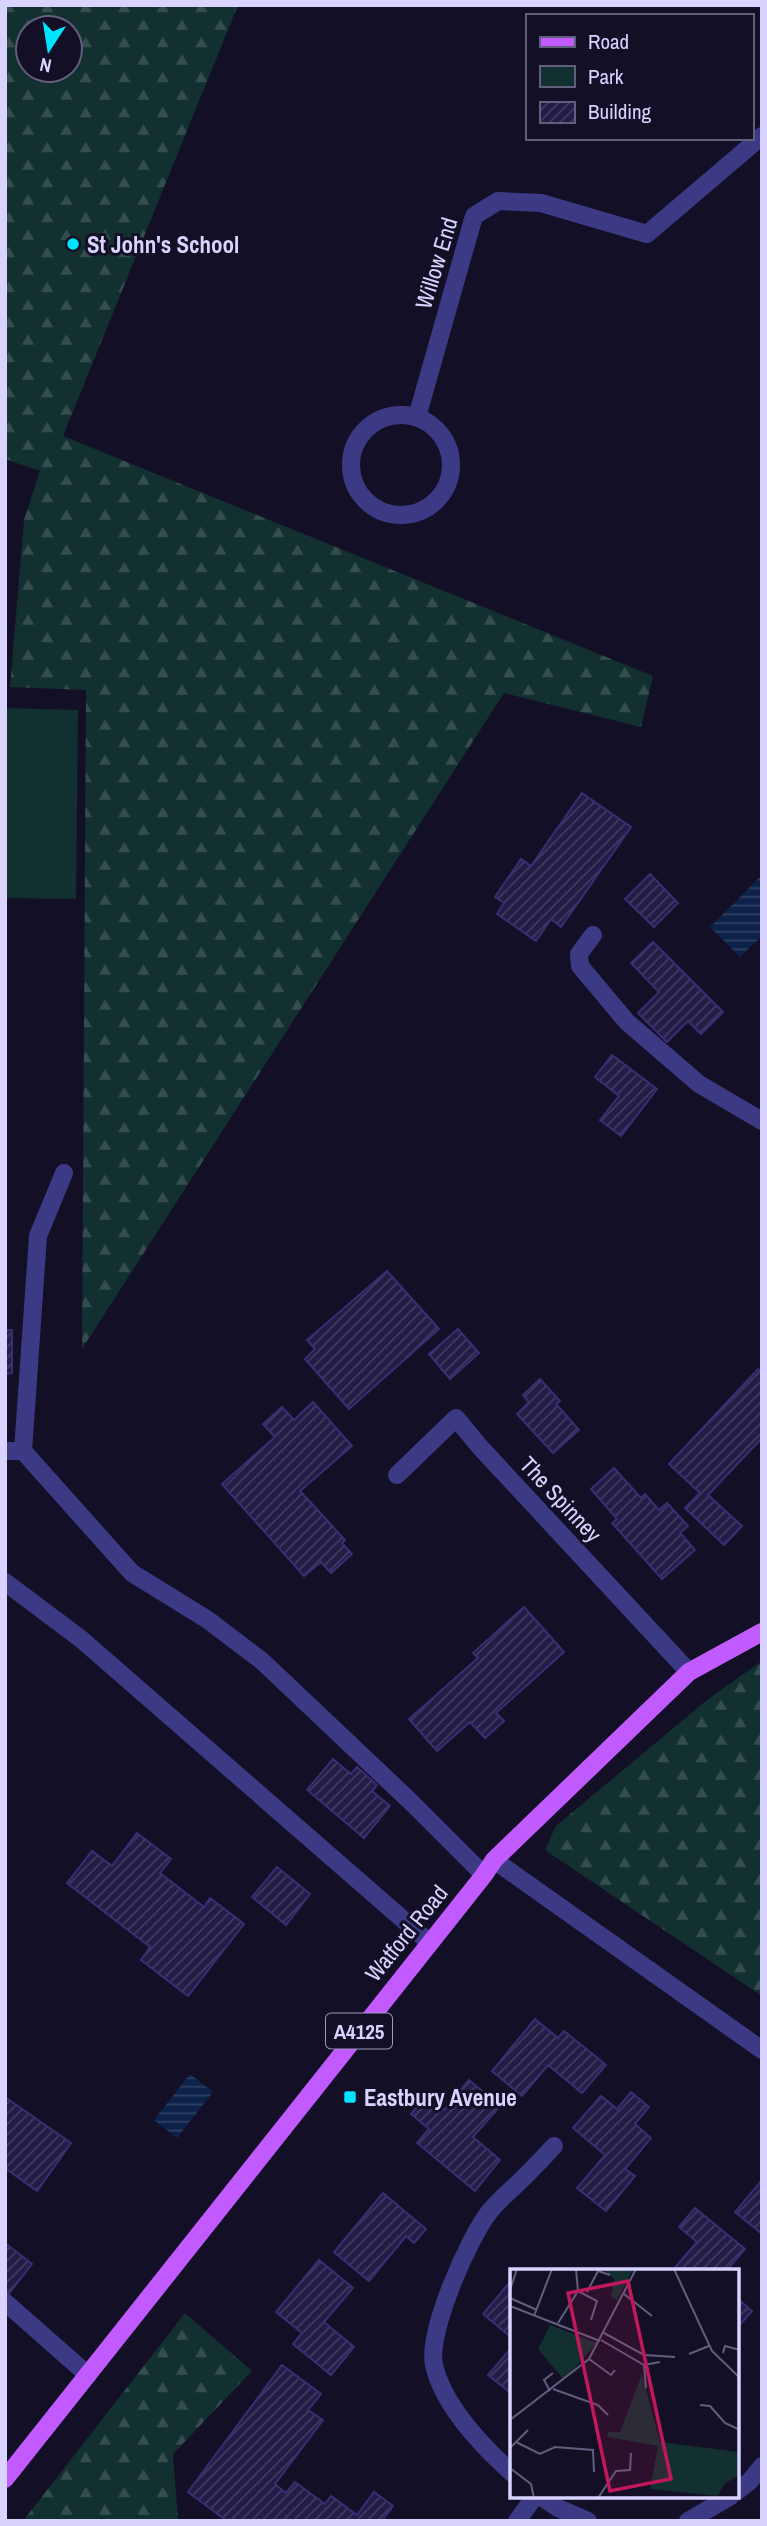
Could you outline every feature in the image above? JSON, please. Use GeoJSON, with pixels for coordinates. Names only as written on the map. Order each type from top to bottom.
{"type":"FeatureCollection","features":[{"type":"Feature","properties":{"kind":"main road","name":"Watford Road"},"geometry":{"type":"LineString","coordinates":[[5,2479],[494,1860],[689,1672],[762,1632]]}},
{"type":"Feature","properties":{"kind":"street","name":"Willow End"},"geometry":{"type":"LineString","coordinates":[[417,417],[474,216],[499,201],[541,203],[647,234],[762,136]]}},
{"type":"Feature","properties":{"kind":"street"},"geometry":{"type":"LineString","coordinates":[[400,415],[417,417],[432,425],[447,445],[452,469],[448,486],[439,500],[410,516],[377,510],[364,500],[355,486],[350,470],[352,453],[358,438],[369,426],[384,418],[400,415]]}},
{"type":"Feature","properties":{"kind":"street"},"geometry":{"type":"LineString","coordinates":[[593,935],[579,954],[580,966],[627,1022],[699,1084],[762,1121]]}},
{"type":"Feature","properties":{"kind":"street"},"geometry":{"type":"LineString","coordinates":[[64,1173],[38,1236],[14,1451],[132,1573],[208,1620],[261,1661],[403,1794],[484,1875]]}},
{"type":"Feature","properties":{"kind":"street","name":"The Spinney"},"geometry":{"type":"LineString","coordinates":[[397,1475],[456,1418],[689,1672]]}},
{"type":"Feature","properties":{"kind":"street"},"geometry":{"type":"LineString","coordinates":[[5,1582],[82,1639],[430,1943]]}},
{"type":"Feature","properties":{"kind":"street"},"geometry":{"type":"LineString","coordinates":[[494,1860],[762,2050]]}},
{"type":"Feature","properties":{"kind":"street"},"geometry":{"type":"LineString","coordinates":[[510,2471],[486,2449],[448,2399],[433,2362],[440,2320],[461,2263],[490,2210],[554,2146]]}},
{"type":"Feature","properties":{"kind":"street"},"geometry":{"type":"LineString","coordinates":[[5,2302],[88,2375]]}},
{"type":"Feature","properties":{"kind":"street"},"geometry":{"type":"LineString","coordinates":[[739,2489],[762,2466]]}},
{"type":"Feature","properties":{"kind":"street"},"geometry":{"type":"LineString","coordinates":[[517,2521],[534,2498]]}},
{"type":"Feature","properties":{"kind":"street"},"geometry":{"type":"LineString","coordinates":[[544,2498],[587,2521]]}},
{"type":"Feature","properties":{"kind":"street"},"geometry":{"type":"LineString","coordinates":[[688,2521],[728,2498]]}},
{"type":"Feature","properties":{"kind":"green space"},"geometry":{"type":"Polygon","coordinates":[[[5,5],[238,5],[63,436],[653,676],[641,727],[504,693],[82,1349],[86,690],[10,687],[24,520],[40,471],[5,459],[5,5]]]}},
{"type":"Feature","properties":{"kind":"green space"},"geometry":{"type":"Polygon","coordinates":[[[5,708],[78,710],[76,899],[5,898],[5,708]]]}},
{"type":"Feature","properties":{"kind":"green space"},"geometry":{"type":"Polygon","coordinates":[[[762,1661],[762,1996],[545,1850],[556,1826],[707,1700],[762,1661]]]}},
{"type":"Feature","properties":{"kind":"green space"},"geometry":{"type":"Polygon","coordinates":[[[185,2313],[252,2371],[173,2454],[178,2521],[23,2521],[185,2313]]]}},
{"type":"Feature","properties":{"kind":"water"},"geometry":{"type":"Polygon","coordinates":[[[762,875],[762,936],[740,957],[710,927],[762,875]]]}},
{"type":"Feature","properties":{"kind":"water"},"geometry":{"type":"Polygon","coordinates":[[[190,2074],[213,2092],[177,2138],[154,2120],[190,2074]]]}},
{"type":"Feature","properties":{"kind":"building"},"geometry":{"type":"Polygon","coordinates":[[[582,793],[631,827],[561,927],[551,919],[536,941],[497,914],[504,903],[495,897],[521,859],[531,866],[582,793]]]}},
{"type":"Feature","properties":{"kind":"building"},"geometry":{"type":"Polygon","coordinates":[[[650,874],[678,903],[654,927],[625,899],[650,874]]]}},
{"type":"Feature","properties":{"kind":"building"},"geometry":{"type":"Polygon","coordinates":[[[653,942],[723,1012],[701,1034],[688,1021],[667,1042],[638,1013],[659,992],[631,963],[653,942]]]}},
{"type":"Feature","properties":{"kind":"building"},"geometry":{"type":"Polygon","coordinates":[[[612,1055],[657,1089],[621,1136],[600,1120],[619,1096],[595,1077],[612,1055]]]}},
{"type":"Feature","properties":{"kind":"building"},"geometry":{"type":"Polygon","coordinates":[[[387,1271],[439,1329],[349,1409],[305,1359],[315,1349],[307,1340],[387,1271]]]}},
{"type":"Feature","properties":{"kind":"building"},"geometry":{"type":"Polygon","coordinates":[[[458,1329],[479,1353],[450,1379],[429,1354],[458,1329]]]}},
{"type":"Feature","properties":{"kind":"building"},"geometry":{"type":"Polygon","coordinates":[[[5,1330],[12,1330],[12,1373],[5,1374],[5,1330]]]}},
{"type":"Feature","properties":{"kind":"building"},"geometry":{"type":"Polygon","coordinates":[[[758,1369],[762,1372],[762,1438],[708,1495],[742,1526],[724,1545],[685,1508],[700,1493],[669,1464],[758,1369]]]}},
{"type":"Feature","properties":{"kind":"building"},"geometry":{"type":"Polygon","coordinates":[[[540,1379],[560,1401],[556,1404],[579,1430],[553,1453],[517,1414],[529,1402],[523,1395],[540,1379]]]}},
{"type":"Feature","properties":{"kind":"building"},"geometry":{"type":"Polygon","coordinates":[[[313,1402],[352,1446],[300,1491],[345,1540],[342,1543],[352,1554],[331,1573],[321,1562],[304,1576],[222,1484],[275,1437],[263,1424],[282,1407],[294,1420],[313,1402]]]}},
{"type":"Feature","properties":{"kind":"building"},"geometry":{"type":"Polygon","coordinates":[[[614,1468],[641,1498],[645,1494],[659,1510],[667,1503],[688,1526],[680,1533],[695,1550],[662,1579],[612,1523],[617,1519],[591,1489],[614,1468]]]}},
{"type":"Feature","properties":{"kind":"building"},"geometry":{"type":"Polygon","coordinates":[[[524,1607],[564,1652],[496,1713],[504,1721],[485,1738],[470,1722],[437,1751],[409,1719],[478,1658],[473,1653],[524,1607]]]}},
{"type":"Feature","properties":{"kind":"building"},"geometry":{"type":"Polygon","coordinates":[[[333,1759],[351,1774],[357,1767],[377,1785],[372,1791],[390,1806],[364,1838],[307,1790],[333,1759]]]}},
{"type":"Feature","properties":{"kind":"building"},"geometry":{"type":"Polygon","coordinates":[[[137,1833],[171,1859],[160,1873],[204,1907],[210,1898],[244,1924],[188,1996],[141,1960],[150,1947],[67,1883],[92,1851],[112,1866],[137,1833]]]}},
{"type":"Feature","properties":{"kind":"building"},"geometry":{"type":"Polygon","coordinates":[[[277,1867],[310,1894],[286,1925],[252,1897],[277,1867]]]}},
{"type":"Feature","properties":{"kind":"building"},"geometry":{"type":"Polygon","coordinates":[[[535,2019],[558,2038],[564,2031],[606,2065],[582,2093],[548,2065],[522,2096],[492,2071],[535,2019]]]}},
{"type":"Feature","properties":{"kind":"building"},"geometry":{"type":"Polygon","coordinates":[[[469,2080],[500,2106],[473,2137],[500,2160],[475,2191],[417,2143],[429,2129],[411,2114],[427,2095],[444,2110],[469,2080]]]}},
{"type":"Feature","properties":{"kind":"building"},"geometry":{"type":"Polygon","coordinates":[[[631,2092],[649,2107],[635,2124],[651,2138],[625,2169],[635,2176],[606,2211],[577,2188],[605,2155],[573,2128],[601,2096],[617,2109],[631,2092]]]}},
{"type":"Feature","properties":{"kind":"building"},"geometry":{"type":"Polygon","coordinates":[[[5,2097],[71,2143],[37,2191],[5,2168],[5,2097]]]}},
{"type":"Feature","properties":{"kind":"building"},"geometry":{"type":"Polygon","coordinates":[[[762,2180],[762,2234],[735,2212],[762,2180]]]}},
{"type":"Feature","properties":{"kind":"building"},"geometry":{"type":"Polygon","coordinates":[[[383,2193],[426,2229],[414,2243],[406,2236],[369,2281],[334,2252],[383,2193]]]}},
{"type":"Feature","properties":{"kind":"building"},"geometry":{"type":"Polygon","coordinates":[[[695,2208],[745,2249],[728,2269],[674,2269],[697,2242],[679,2227],[695,2208]]]}},
{"type":"Feature","properties":{"kind":"building"},"geometry":{"type":"Polygon","coordinates":[[[5,2243],[32,2264],[7,2296],[5,2295],[5,2243]]]}},
{"type":"Feature","properties":{"kind":"building"},"geometry":{"type":"Polygon","coordinates":[[[319,2260],[353,2288],[324,2322],[354,2347],[331,2375],[293,2344],[302,2333],[276,2312],[319,2260]]]}},
{"type":"Feature","properties":{"kind":"building"},"geometry":{"type":"Polygon","coordinates":[[[510,2282],[510,2336],[483,2314],[510,2282]]]}},
{"type":"Feature","properties":{"kind":"building"},"geometry":{"type":"Polygon","coordinates":[[[739,2300],[752,2311],[739,2326],[739,2300]]]}},
{"type":"Feature","properties":{"kind":"building"},"geometry":{"type":"Polygon","coordinates":[[[510,2349],[510,2392],[488,2375],[510,2349]]]}},
{"type":"Feature","properties":{"kind":"building"},"geometry":{"type":"Polygon","coordinates":[[[282,2365],[321,2394],[308,2410],[323,2420],[275,2484],[286,2493],[295,2482],[325,2504],[331,2496],[357,2515],[374,2492],[393,2506],[382,2521],[227,2521],[188,2492],[282,2365]]]}},
{"type":"Feature","properties":{"kind":"place","name":"St John's School"},"geometry":{"type":"Point","coordinates":[73,244]}},
{"type":"Feature","properties":{"kind":"place","name":"Eastbury Avenue"},"geometry":{"type":"Point","coordinates":[350,2097]}}]}
